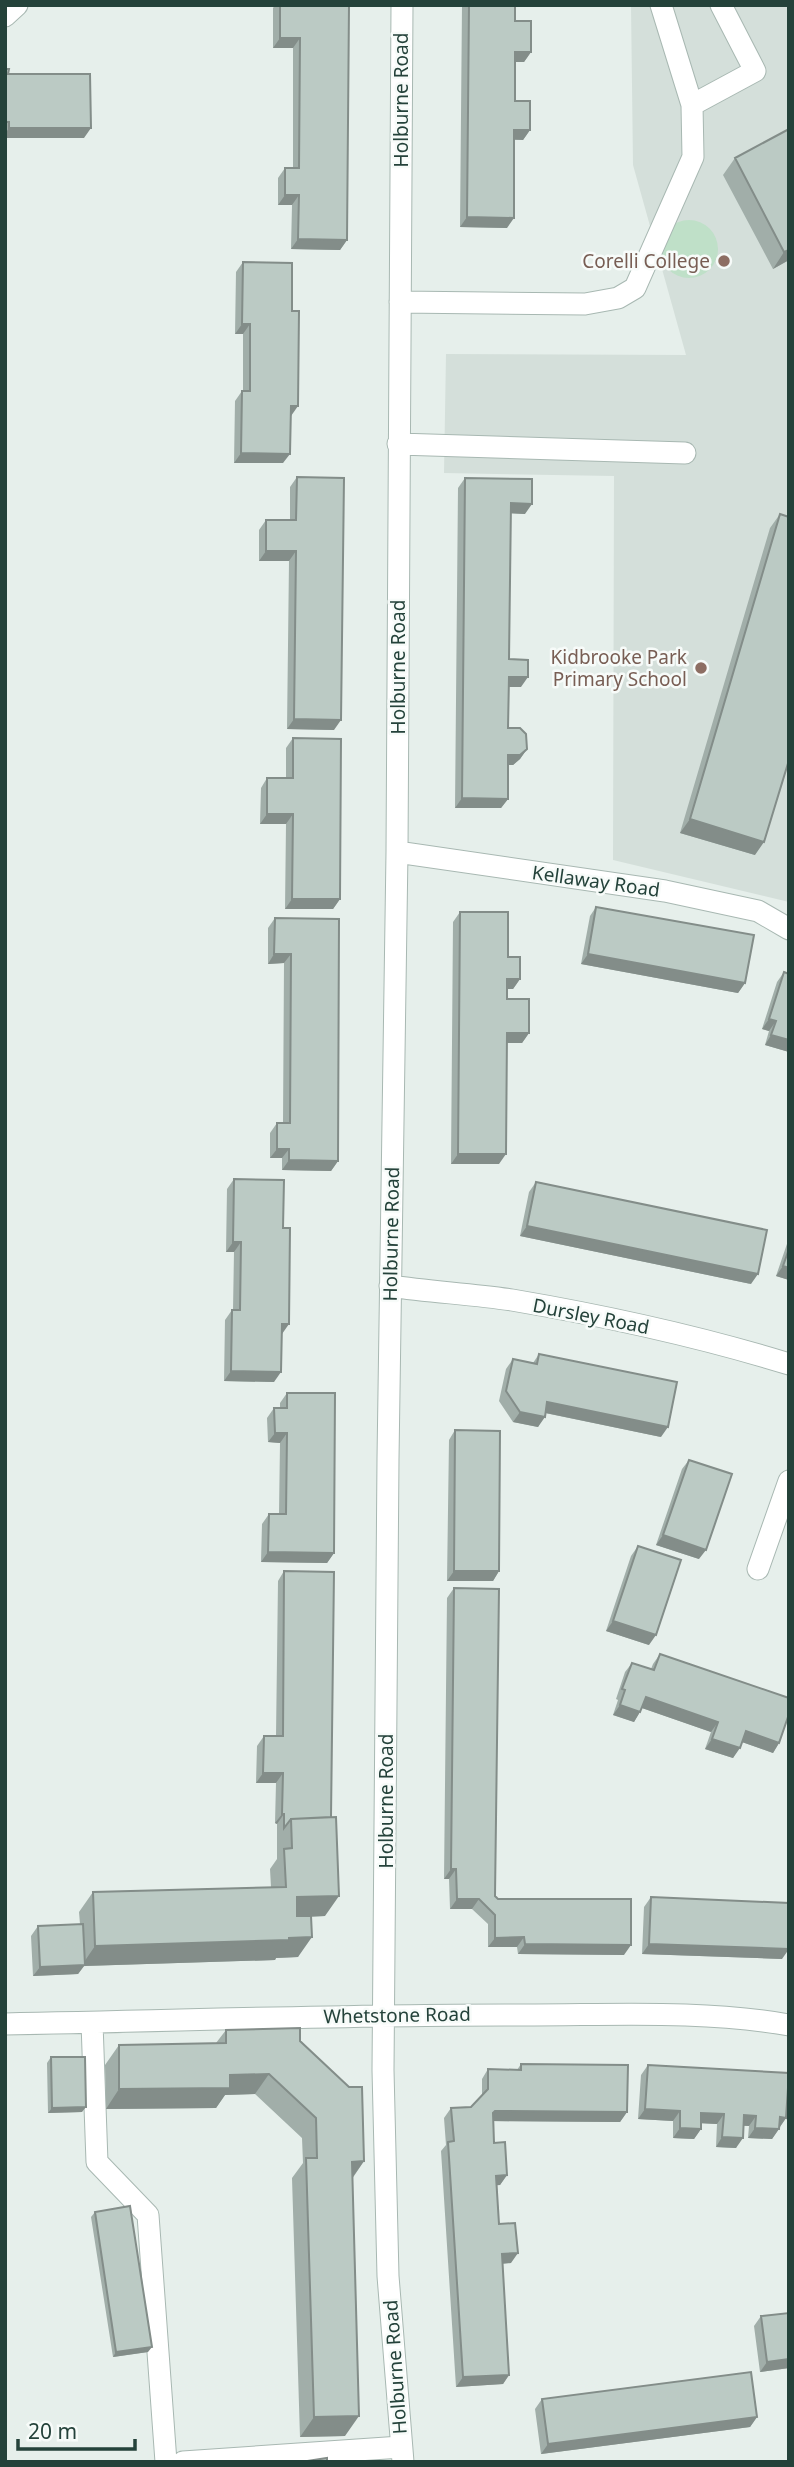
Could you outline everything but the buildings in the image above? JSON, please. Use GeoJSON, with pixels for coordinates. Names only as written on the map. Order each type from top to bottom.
{"type":"FeatureCollection","features":[{"type":"Feature","properties":{"kind":"street"},"geometry":{"type":"LineString","coordinates":[[5,16],[17,5]]}},
{"type":"Feature","properties":{"kind":"street","name":"Holburne Road"},"geometry":{"type":"LineString","coordinates":[[402,5],[397,852],[383,2016],[388,2276],[402,2454]]}},
{"type":"Feature","properties":{"kind":"street"},"geometry":{"type":"LineString","coordinates":[[400,302],[585,304],[618,298],[635,288],[693,156],[692,105],[661,5]]}},
{"type":"Feature","properties":{"kind":"street"},"geometry":{"type":"LineString","coordinates":[[692,105],[755,71],[721,5]]}},
{"type":"Feature","properties":{"kind":"street"},"geometry":{"type":"LineString","coordinates":[[398,444],[685,453]]}},
{"type":"Feature","properties":{"kind":"street","name":"Kellaway Road"},"geometry":{"type":"LineString","coordinates":[[397,852],[665,891],[758,911],[789,929]]}},
{"type":"Feature","properties":{"kind":"street","name":"Dursley Road"},"geometry":{"type":"LineString","coordinates":[[390,1286],[509,1300],[622,1320],[738,1348],[789,1364]]}},
{"type":"Feature","properties":{"kind":"street"},"geometry":{"type":"LineString","coordinates":[[758,1569],[789,1481]]}},
{"type":"Feature","properties":{"kind":"street","name":"Whetstone Road"},"geometry":{"type":"LineString","coordinates":[[5,2024],[383,2016],[676,2015],[789,2025]]}},
{"type":"Feature","properties":{"kind":"street"},"geometry":{"type":"LineString","coordinates":[[92,2023],[97,2162],[148,2215],[166,2462]]}},
{"type":"Feature","properties":{"kind":"street"},"geometry":{"type":"LineString","coordinates":[[183,2462],[402,2454]]}},
{"type":"Feature","properties":{"kind":"shaded area","name":"Kidbrooke Park Primary School"},"geometry":{"type":"Polygon","coordinates":[[[631,5],[789,5],[789,902],[613,860],[614,476],[444,473],[446,354],[686,355],[633,165],[631,5]]]}},
{"type":"Feature","properties":{"kind":"green space"},"geometry":{"type":"Polygon","coordinates":[[[689,220],[710,228],[718,249],[710,270],[689,278],[668,270],[660,249],[668,228],[689,220]]]}},
{"type":"Feature","properties":{"kind":"place","name":"Corelli College"},"geometry":{"type":"Point","coordinates":[724,261]}},
{"type":"Feature","properties":{"kind":"place","name":"Kidbrooke Park Primary School"},"geometry":{"type":"Point","coordinates":[701,668]}}]}
